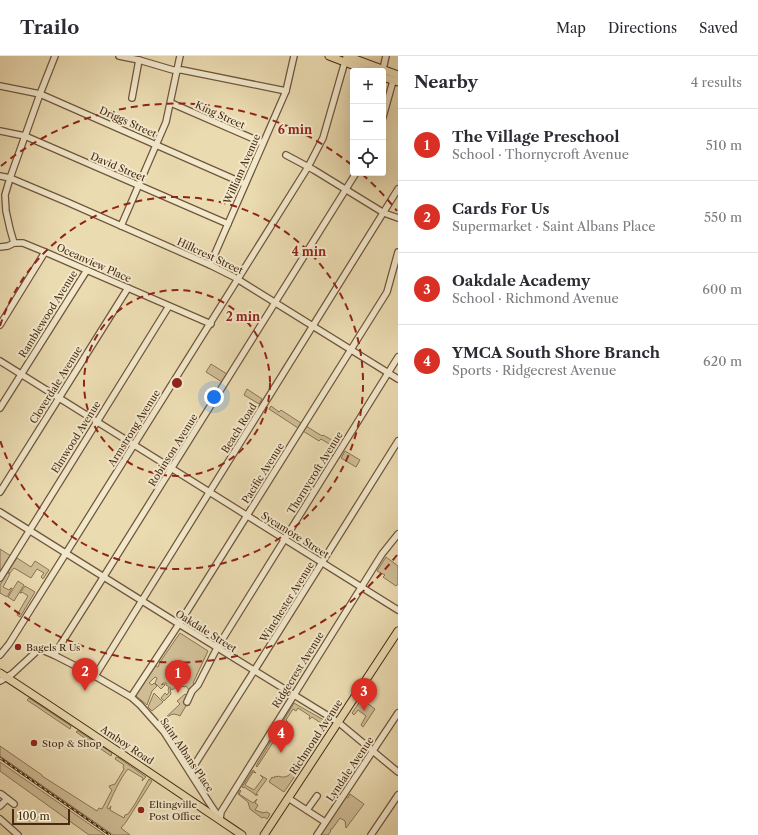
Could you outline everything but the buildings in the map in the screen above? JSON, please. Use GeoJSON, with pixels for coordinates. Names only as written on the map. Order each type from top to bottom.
{"type":"FeatureCollection","features":[{"type":"Feature","properties":{"kind":"main road"},"geometry":{"type":"LineString","coordinates":[[328,56],[346,58],[371,68]]}},
{"type":"Feature","properties":{"kind":"main road"},"geometry":{"type":"LineString","coordinates":[[346,58],[363,68]]}},
{"type":"Feature","properties":{"kind":"main road"},"geometry":{"type":"LineString","coordinates":[[386,74],[396,79]]}},
{"type":"Feature","properties":{"kind":"main road","name":"Richmond Avenue"},"geometry":{"type":"LineString","coordinates":[[264,835],[398,631]]}},
{"type":"Feature","properties":{"kind":"main road","name":"Amboy Road"},"geometry":{"type":"LineString","coordinates":[[0,673],[3,679],[30,692],[242,835]]}},
{"type":"Feature","properties":{"kind":"street"},"geometry":{"type":"LineString","coordinates":[[0,247],[8,246],[14,243],[3,195],[55,56]]}},
{"type":"Feature","properties":{"kind":"street"},"geometry":{"type":"LineString","coordinates":[[119,56],[173,70],[182,70],[286,91]]}},
{"type":"Feature","properties":{"kind":"street"},"geometry":{"type":"LineString","coordinates":[[121,226],[166,122],[180,56]]}},
{"type":"Feature","properties":{"kind":"street","name":"William Avenue"},"geometry":{"type":"LineString","coordinates":[[210,265],[286,91],[294,56]]}},
{"type":"Feature","properties":{"kind":"street"},"geometry":{"type":"LineString","coordinates":[[384,68],[386,56]]}},
{"type":"Feature","properties":{"kind":"street","name":"Armstrong Avenue"},"geometry":{"type":"LineString","coordinates":[[0,655],[9,644],[66,554],[308,167],[323,138],[346,58]]}},
{"type":"Feature","properties":{"kind":"street"},"geometry":{"type":"LineString","coordinates":[[132,98],[139,60]]}},
{"type":"Feature","properties":{"kind":"street"},"geometry":{"type":"LineString","coordinates":[[386,108],[396,79]]}},
{"type":"Feature","properties":{"kind":"street","name":"Driggs Street"},"geometry":{"type":"LineString","coordinates":[[0,86],[40,94],[246,184]]}},
{"type":"Feature","properties":{"kind":"street","name":"King Street"},"geometry":{"type":"LineString","coordinates":[[170,103],[263,143]]}},
{"type":"Feature","properties":{"kind":"street","name":"David Street"},"geometry":{"type":"LineString","coordinates":[[0,131],[25,136],[228,224]]}},
{"type":"Feature","properties":{"kind":"street"},"geometry":{"type":"LineString","coordinates":[[286,155],[384,213],[398,218]]}},
{"type":"Feature","properties":{"kind":"street","name":"Hillcrest Street"},"geometry":{"type":"LineString","coordinates":[[0,176],[10,178],[121,226],[238,279],[398,379]]}},
{"type":"Feature","properties":{"kind":"street","name":"Robinson Avenue"},"geometry":{"type":"LineString","coordinates":[[54,655],[354,176]]}},
{"type":"Feature","properties":{"kind":"street","name":"Beach Road"},"geometry":{"type":"LineString","coordinates":[[94,676],[398,189]]}},
{"type":"Feature","properties":{"kind":"street","name":"Oceanview Place"},"geometry":{"type":"LineString","coordinates":[[14,243],[23,243],[45,252],[210,324]]}},
{"type":"Feature","properties":{"kind":"street"},"geometry":{"type":"LineString","coordinates":[[0,325],[45,252]]}},
{"type":"Feature","properties":{"kind":"street","name":"Pacific Avenue"},"geometry":{"type":"LineString","coordinates":[[131,697],[179,624],[387,292],[398,252]]}},
{"type":"Feature","properties":{"kind":"street","name":"Ramblewood Avenue"},"geometry":{"type":"LineString","coordinates":[[0,408],[87,270]]}},
{"type":"Feature","properties":{"kind":"street","name":"Cloverdale Avenue"},"geometry":{"type":"LineString","coordinates":[[0,492],[128,288]]}},
{"type":"Feature","properties":{"kind":"street","name":"Elmwood Avenue"},"geometry":{"type":"LineString","coordinates":[[0,578],[96,421],[169,306]]}},
{"type":"Feature","properties":{"kind":"street","name":"Thornycroft Avenue"},"geometry":{"type":"LineString","coordinates":[[187,702],[192,691],[198,685],[217,648],[398,357]]}},
{"type":"Feature","properties":{"kind":"street","name":"Sycamore Street"},"geometry":{"type":"LineString","coordinates":[[0,361],[247,516],[362,586],[398,610]]}},
{"type":"Feature","properties":{"kind":"street","name":"Winchester Avenue"},"geometry":{"type":"LineString","coordinates":[[190,772],[398,441]]}},
{"type":"Feature","properties":{"kind":"street","name":"Oakdale Street"},"geometry":{"type":"LineString","coordinates":[[0,512],[338,722],[398,772]]}},
{"type":"Feature","properties":{"kind":"street","name":"Ridgecrest Avenue"},"geometry":{"type":"LineString","coordinates":[[220,819],[221,812],[293,695],[382,554],[398,534]]}},
{"type":"Feature","properties":{"kind":"street","name":"Saint Albans Place"},"geometry":{"type":"LineString","coordinates":[[3,679],[12,674],[38,650],[42,650],[94,676],[131,697],[160,728],[220,819]]}},
{"type":"Feature","properties":{"kind":"street","name":"Lyndale Avenue"},"geometry":{"type":"LineString","coordinates":[[318,835],[325,822],[398,713]]}},
{"type":"Feature","properties":{"kind":"street"},"geometry":{"type":"LineString","coordinates":[[1,794],[14,804]]}},
{"type":"Feature","properties":{"kind":"street"},"geometry":{"type":"LineString","coordinates":[[371,835],[398,795]]}},
{"type":"Feature","properties":{"kind":"street"},"geometry":{"type":"LineString","coordinates":[[307,810],[317,796]]}},
{"type":"Feature","properties":{"kind":"street"},"geometry":{"type":"LineString","coordinates":[[288,798],[325,822]]}},
{"type":"Feature","properties":{"kind":"street"},"geometry":{"type":"LineString","coordinates":[[0,806],[7,799]]}},
{"type":"Feature","properties":{"kind":"street"},"geometry":{"type":"LineString","coordinates":[[0,819],[18,835]]}},
{"type":"Feature","properties":{"kind":"shaded area"},"geometry":{"type":"Polygon","coordinates":[[[211,364],[227,374],[222,382],[206,372],[211,364]]]}},
{"type":"Feature","properties":{"kind":"shaded area"},"geometry":{"type":"Polygon","coordinates":[[[247,389],[262,399],[259,404],[244,395],[247,389]]]}},
{"type":"Feature","properties":{"kind":"shaded area"},"geometry":{"type":"Polygon","coordinates":[[[271,406],[279,412],[281,410],[301,423],[298,428],[269,409],[271,406]]]}},
{"type":"Feature","properties":{"kind":"shaded area"},"geometry":{"type":"Polygon","coordinates":[[[306,426],[339,444],[336,448],[321,439],[319,441],[303,431],[306,426]]]}},
{"type":"Feature","properties":{"kind":"shaded area"},"geometry":{"type":"Polygon","coordinates":[[[345,451],[360,460],[356,467],[341,458],[345,451]]]}},
{"type":"Feature","properties":{"kind":"shaded area"},"geometry":{"type":"Polygon","coordinates":[[[0,549],[11,556],[0,573],[0,549]]]}},
{"type":"Feature","properties":{"kind":"shaded area"},"geometry":{"type":"Polygon","coordinates":[[[386,557],[398,566],[398,584],[396,586],[383,577],[385,575],[377,571],[386,557]]]}},
{"type":"Feature","properties":{"kind":"shaded area"},"geometry":{"type":"Polygon","coordinates":[[[17,558],[31,567],[35,561],[49,570],[43,579],[41,577],[44,573],[37,569],[31,578],[14,568],[10,573],[8,572],[17,558]]]}},
{"type":"Feature","properties":{"kind":"shaded area"},"geometry":{"type":"Polygon","coordinates":[[[7,573],[10,574],[3,587],[9,590],[12,588],[7,597],[0,593],[0,585],[7,573]]]}},
{"type":"Feature","properties":{"kind":"shaded area"},"geometry":{"type":"Polygon","coordinates":[[[18,581],[24,585],[14,601],[8,597],[18,581]]]}},
{"type":"Feature","properties":{"kind":"shaded area"},"geometry":{"type":"Polygon","coordinates":[[[25,586],[35,592],[20,617],[17,615],[28,596],[22,592],[20,593],[25,586]]]}},
{"type":"Feature","properties":{"kind":"shaded area"},"geometry":{"type":"Polygon","coordinates":[[[180,633],[208,651],[193,683],[194,684],[188,693],[187,692],[189,690],[186,686],[182,687],[179,685],[172,690],[170,687],[171,694],[164,701],[161,698],[165,693],[167,695],[169,692],[169,687],[166,683],[163,683],[161,685],[165,685],[161,689],[155,683],[157,678],[155,677],[149,683],[152,685],[154,683],[157,686],[152,691],[147,705],[136,696],[136,694],[154,666],[155,665],[158,667],[180,633]]]}},
{"type":"Feature","properties":{"kind":"shaded area"},"geometry":{"type":"Polygon","coordinates":[[[367,691],[371,694],[367,703],[375,709],[363,727],[361,725],[366,716],[358,710],[354,715],[352,713],[367,691]]]}},
{"type":"Feature","properties":{"kind":"shaded area"},"geometry":{"type":"Polygon","coordinates":[[[154,693],[163,702],[152,711],[148,707],[154,693]]]}},
{"type":"Feature","properties":{"kind":"shaded area"},"geometry":{"type":"Polygon","coordinates":[[[188,693],[184,702],[187,704],[180,716],[172,714],[162,723],[161,722],[180,704],[177,701],[188,693]]]}},
{"type":"Feature","properties":{"kind":"shaded area"},"geometry":{"type":"Polygon","coordinates":[[[29,698],[71,726],[70,729],[27,700],[29,698]]]}},
{"type":"Feature","properties":{"kind":"shaded area"},"geometry":{"type":"Polygon","coordinates":[[[294,703],[329,723],[316,744],[314,743],[325,726],[312,717],[309,719],[310,716],[298,708],[296,711],[293,709],[286,720],[288,722],[285,725],[282,723],[294,703]]]}},
{"type":"Feature","properties":{"kind":"shaded area"},"geometry":{"type":"Polygon","coordinates":[[[281,724],[286,728],[283,727],[257,767],[256,766],[281,724]]]}},
{"type":"Feature","properties":{"kind":"shaded area"},"geometry":{"type":"Polygon","coordinates":[[[77,731],[112,753],[111,756],[76,732],[77,731]]]}},
{"type":"Feature","properties":{"kind":"shaded area"},"geometry":{"type":"Polygon","coordinates":[[[0,746],[42,776],[97,811],[99,808],[102,809],[112,790],[109,786],[115,784],[124,769],[124,765],[115,759],[116,757],[119,758],[146,777],[142,781],[143,778],[128,769],[119,783],[107,808],[109,809],[111,806],[110,810],[124,818],[135,804],[149,779],[152,781],[121,828],[130,835],[113,835],[0,756],[0,746]]]}},
{"type":"Feature","properties":{"kind":"shaded area"},"geometry":{"type":"Polygon","coordinates":[[[0,762],[105,835],[89,835],[0,771],[0,762]]]}},
{"type":"Feature","properties":{"kind":"shaded area"},"geometry":{"type":"Polygon","coordinates":[[[294,768],[297,773],[284,792],[269,782],[272,777],[274,778],[275,776],[288,776],[294,768]]]}},
{"type":"Feature","properties":{"kind":"shaded area"},"geometry":{"type":"Polygon","coordinates":[[[253,770],[256,773],[253,772],[245,785],[254,790],[263,778],[260,775],[267,779],[256,794],[258,795],[255,795],[242,787],[253,770]]]}},
{"type":"Feature","properties":{"kind":"shaded area"},"geometry":{"type":"Polygon","coordinates":[[[240,790],[241,791],[239,794],[253,803],[257,799],[255,803],[258,805],[255,810],[270,814],[267,819],[264,817],[262,818],[250,809],[248,802],[238,794],[240,790]]]}},
{"type":"Feature","properties":{"kind":"shaded area"},"geometry":{"type":"Polygon","coordinates":[[[350,794],[364,804],[346,828],[345,821],[340,818],[330,830],[331,831],[328,835],[320,835],[345,797],[348,798],[350,794]]]}},
{"type":"Feature","properties":{"kind":"railway"},"geometry":{"type":"LineString","coordinates":[[0,758],[110,835]]}},
{"type":"Feature","properties":{"kind":"place","name":"Bagels R Us"},"geometry":{"type":"Point","coordinates":[18,647]}},
{"type":"Feature","properties":{"kind":"place","name":"Cards For Us"},"geometry":{"type":"Point","coordinates":[85,691]}},
{"type":"Feature","properties":{"kind":"place","name":"The Village Preschool"},"geometry":{"type":"Point","coordinates":[178,693]}},
{"type":"Feature","properties":{"kind":"place","name":"Oakdale Academy"},"geometry":{"type":"Point","coordinates":[364,711]}},
{"type":"Feature","properties":{"kind":"place","name":"Stop & Shop"},"geometry":{"type":"Point","coordinates":[34,743]}},
{"type":"Feature","properties":{"kind":"place","name":"YMCA South Shore Branch"},"geometry":{"type":"Point","coordinates":[281,753]}},
{"type":"Feature","properties":{"kind":"place","name":"Eltingville Post Office"},"geometry":{"type":"Point","coordinates":[141,810]}}]}
